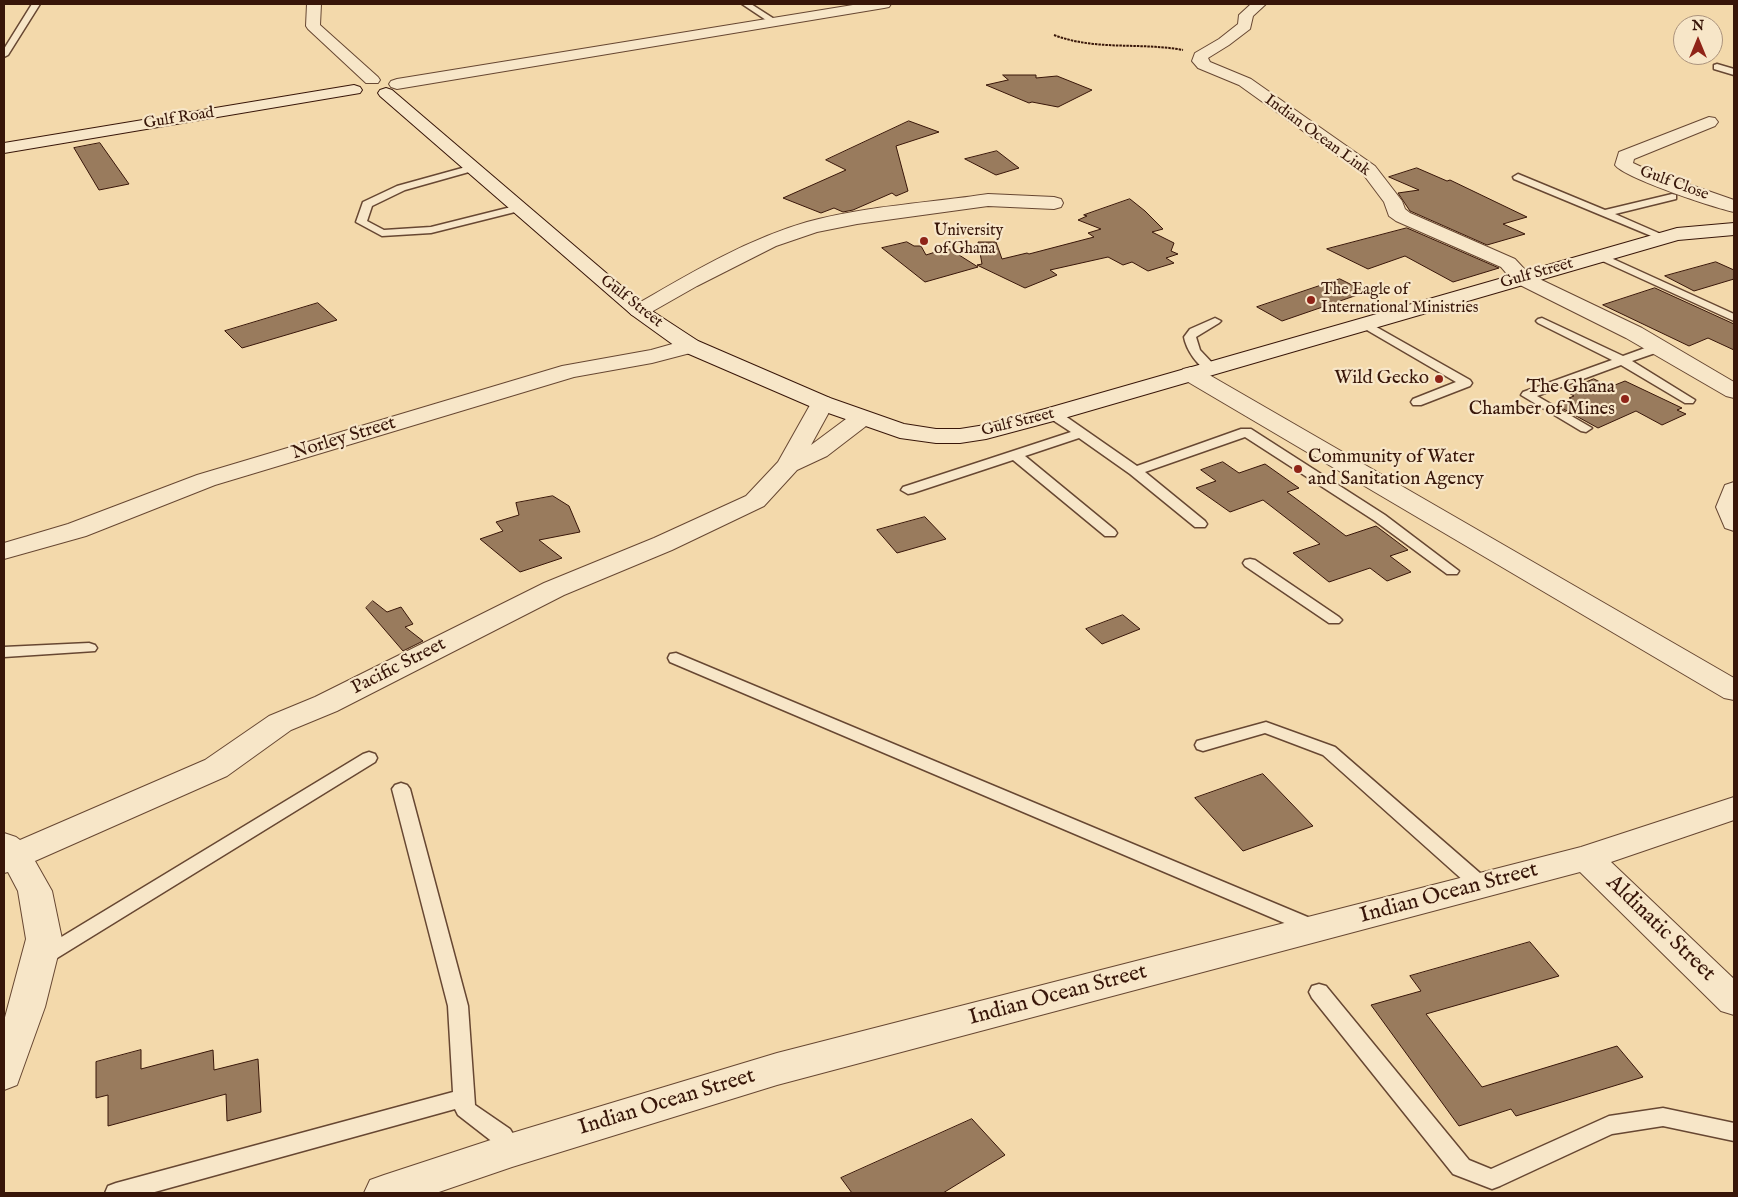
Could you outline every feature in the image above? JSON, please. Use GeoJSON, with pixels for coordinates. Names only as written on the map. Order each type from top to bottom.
{"type":"FeatureCollection","features":[{"type":"Feature","properties":{"kind":"street","name":"Gulf Street"},"geometry":{"type":"LineString","coordinates":[[314,4],[314,26],[385,86],[473,168],[639,311],[690,346],[822,403],[900,431],[936,436],[960,436],[986,432],[1677,234],[1734,229]]}},
{"type":"Feature","properties":{"kind":"street","name":"Gulf Road"},"geometry":{"type":"LineString","coordinates":[[4,148],[354,90],[365,95],[385,86],[884,4]]}},
{"type":"Feature","properties":{"kind":"street"},"geometry":{"type":"LineString","coordinates":[[1200,56],[1245,26],[1246,15],[1259,4]]}},
{"type":"Feature","properties":{"kind":"street","name":"Indian Ocean Link"},"geometry":{"type":"LineString","coordinates":[[1200,56],[1200,61],[1204,65],[1245,82],[1369,170],[1393,201],[1396,212],[1402,217],[1508,263],[1517,271],[1521,278],[1660,348],[1734,390]]}},
{"type":"Feature","properties":{"kind":"street","name":"Gulf Close"},"geometry":{"type":"LineString","coordinates":[[1709,122],[1625,156],[1624,165],[1642,174],[1734,206]]}},
{"type":"Feature","properties":{"kind":"street"},"geometry":{"type":"LineString","coordinates":[[639,311],[690,282],[769,242],[812,226],[988,200],[1054,203]]}},
{"type":"Feature","properties":{"kind":"street","name":"Norley Street"},"geometry":{"type":"LineString","coordinates":[[4,550],[77,530],[206,480],[570,371],[652,356],[690,346]]}},
{"type":"Feature","properties":{"kind":"street"},"geometry":{"type":"LineString","coordinates":[[1201,371],[1734,691]]}},
{"type":"Feature","properties":{"kind":"street","name":"Pacific Street"},"geometry":{"type":"LineString","coordinates":[[8,854],[216,768],[280,723],[326,704],[554,589],[663,544],[755,501],[788,465],[822,403]]}},
{"type":"Feature","properties":{"kind":"street","name":"Pacific Street"},"geometry":{"type":"LineString","coordinates":[[788,465],[808,458],[828,447],[862,418]]}},
{"type":"Feature","properties":{"kind":"street"},"geometry":{"type":"LineString","coordinates":[[1734,490],[1729,507],[1734,523]]}},
{"type":"Feature","properties":{"kind":"street","name":"Indian Ocean Street"},"geometry":{"type":"LineString","coordinates":[[384,1193],[512,1150],[777,1069],[1586,858],[1734,808]]}},
{"type":"Feature","properties":{"kind":"street"},"geometry":{"type":"LineString","coordinates":[[4,1074],[27,1007],[44,939],[35,891],[8,854]]}},
{"type":"Feature","properties":{"kind":"street","name":"Aldinatic Street"},"geometry":{"type":"LineString","coordinates":[[1586,858],[1734,1001]]}},
{"type":"Feature","properties":{"kind":"lane"},"geometry":{"type":"LineString","coordinates":[[4,55],[36,4]]}},
{"type":"Feature","properties":{"kind":"lane"},"geometry":{"type":"LineString","coordinates":[[746,4],[775,22]]}},
{"type":"Feature","properties":{"kind":"lane"},"geometry":{"type":"LineString","coordinates":[[1717,67],[1734,72]]}},
{"type":"Feature","properties":{"kind":"lane"},"geometry":{"type":"LineString","coordinates":[[473,168],[401,188],[368,204],[362,222],[382,233],[431,230],[519,208]]}},
{"type":"Feature","properties":{"kind":"lane"},"geometry":{"type":"LineString","coordinates":[[1518,177],[1665,238]]}},
{"type":"Feature","properties":{"kind":"lane"},"geometry":{"type":"LineString","coordinates":[[1604,213],[1672,197]]}},
{"type":"Feature","properties":{"kind":"lane"},"geometry":{"type":"LineString","coordinates":[[1600,256],[1734,318]]}},
{"type":"Feature","properties":{"kind":"lane"},"geometry":{"type":"LineString","coordinates":[[1201,371],[1196,353],[1190,344],[1190,337],[1194,332],[1215,321]]}},
{"type":"Feature","properties":{"kind":"lane"},"geometry":{"type":"LineString","coordinates":[[1542,321],[1622,361],[1689,400]]}},
{"type":"Feature","properties":{"kind":"lane"},"geometry":{"type":"LineString","coordinates":[[1364,324],[1466,383],[1417,402]]}},
{"type":"Feature","properties":{"kind":"lane"},"geometry":{"type":"LineString","coordinates":[[1586,428],[1527,395],[1660,348]]}},
{"type":"Feature","properties":{"kind":"lane"},"geometry":{"type":"LineString","coordinates":[[1053,414],[1135,471],[1200,524]]}},
{"type":"Feature","properties":{"kind":"lane"},"geometry":{"type":"LineString","coordinates":[[1135,471],[1246,432],[1380,518],[1452,570]]}},
{"type":"Feature","properties":{"kind":"lane"},"geometry":{"type":"LineString","coordinates":[[908,490],[1081,433]]}},
{"type":"Feature","properties":{"kind":"lane"},"geometry":{"type":"LineString","coordinates":[[1016,455],[1110,533]]}},
{"type":"Feature","properties":{"kind":"lane"},"geometry":{"type":"LineString","coordinates":[[1250,563],[1334,620]]}},
{"type":"Feature","properties":{"kind":"lane"},"geometry":{"type":"LineString","coordinates":[[4,652],[89,648]]}},
{"type":"Feature","properties":{"kind":"lane"},"geometry":{"type":"LineString","coordinates":[[676,658],[1316,928]]}},
{"type":"Feature","properties":{"kind":"lane"},"geometry":{"type":"LineString","coordinates":[[1203,745],[1266,727],[1329,751],[1481,885]]}},
{"type":"Feature","properties":{"kind":"lane"},"geometry":{"type":"LineString","coordinates":[[39,960],[369,758]]}},
{"type":"Feature","properties":{"kind":"lane"},"geometry":{"type":"LineString","coordinates":[[401,789],[458,1006],[465,1109],[502,1136],[512,1150]]}},
{"type":"Feature","properties":{"kind":"lane"},"geometry":{"type":"LineString","coordinates":[[1319,992],[1461,1167],[1492,1179],[1609,1124],[1663,1117],[1734,1132]]}},
{"type":"Feature","properties":{"kind":"lane"},"geometry":{"type":"LineString","coordinates":[[116,1193],[463,1098]]}},
{"type":"Feature","properties":{"kind":"path"},"geometry":{"type":"LineString","coordinates":[[1054,35],[1066,41],[1097,45],[1167,46],[1200,56]]}},
{"type":"Feature","properties":{"kind":"building"},"geometry":{"type":"Polygon","coordinates":[[[1003,75],[1036,75],[1036,78],[1057,76],[1092,90],[1058,107],[1029,103],[986,85],[1008,80],[1003,75]]]}},
{"type":"Feature","properties":{"kind":"building"},"geometry":{"type":"Polygon","coordinates":[[[909,121],[939,132],[896,146],[908,191],[896,196],[892,193],[853,210],[843,212],[834,208],[821,213],[783,198],[846,170],[826,160],[909,121]]]}},
{"type":"Feature","properties":{"kind":"building"},"geometry":{"type":"Polygon","coordinates":[[[100,143],[129,184],[99,190],[74,148],[100,143]]]}},
{"type":"Feature","properties":{"kind":"building"},"geometry":{"type":"Polygon","coordinates":[[[997,151],[1019,168],[996,175],[965,159],[997,151]]]}},
{"type":"Feature","properties":{"kind":"building"},"geometry":{"type":"Polygon","coordinates":[[[1417,168],[1447,181],[1450,180],[1527,217],[1503,224],[1525,234],[1487,245],[1410,211],[1398,193],[1419,190],[1389,177],[1417,168]]]}},
{"type":"Feature","properties":{"kind":"building"},"geometry":{"type":"Polygon","coordinates":[[[1130,199],[1163,229],[1152,232],[1174,243],[1171,251],[1178,254],[1166,258],[1174,263],[1148,271],[1132,262],[1123,265],[1108,257],[1050,270],[1057,275],[1025,288],[977,265],[982,264],[978,242],[996,242],[1002,259],[1094,237],[1088,233],[1101,229],[1078,220],[1087,216],[1084,215],[1130,199]]]}},
{"type":"Feature","properties":{"kind":"building"},"geometry":{"type":"Polygon","coordinates":[[[1407,228],[1499,268],[1453,282],[1405,256],[1368,269],[1327,249],[1407,228]]]}},
{"type":"Feature","properties":{"kind":"building"},"geometry":{"type":"Polygon","coordinates":[[[907,242],[914,246],[921,246],[926,255],[948,248],[978,267],[925,282],[882,248],[907,242]]]}},
{"type":"Feature","properties":{"kind":"building"},"geometry":{"type":"Polygon","coordinates":[[[1716,262],[1734,270],[1734,279],[1694,291],[1665,276],[1716,262]]]}},
{"type":"Feature","properties":{"kind":"building"},"geometry":{"type":"Polygon","coordinates":[[[1340,279],[1366,292],[1282,321],[1257,307],[1340,279]]]}},
{"type":"Feature","properties":{"kind":"building"},"geometry":{"type":"Polygon","coordinates":[[[1655,288],[1734,324],[1734,350],[1708,338],[1689,346],[1603,305],[1655,288]]]}},
{"type":"Feature","properties":{"kind":"building"},"geometry":{"type":"Polygon","coordinates":[[[318,303],[337,320],[242,348],[225,331],[318,303]]]}},
{"type":"Feature","properties":{"kind":"building"},"geometry":{"type":"Polygon","coordinates":[[[1594,379],[1610,387],[1625,381],[1682,408],[1677,410],[1686,414],[1662,425],[1636,411],[1598,428],[1558,406],[1573,400],[1569,398],[1574,396],[1565,391],[1594,379]]]}},
{"type":"Feature","properties":{"kind":"building"},"geometry":{"type":"Polygon","coordinates":[[[1223,462],[1239,473],[1265,464],[1299,488],[1287,492],[1346,536],[1376,526],[1408,550],[1390,556],[1411,572],[1387,581],[1370,568],[1329,582],[1293,553],[1320,544],[1263,500],[1230,512],[1196,488],[1216,481],[1201,470],[1223,462]]]}},
{"type":"Feature","properties":{"kind":"building"},"geometry":{"type":"Polygon","coordinates":[[[553,496],[569,506],[580,532],[539,540],[562,558],[520,572],[480,539],[503,531],[496,522],[519,515],[516,503],[553,496]]]}},
{"type":"Feature","properties":{"kind":"building"},"geometry":{"type":"Polygon","coordinates":[[[925,517],[946,539],[897,553],[877,530],[925,517]]]}},
{"type":"Feature","properties":{"kind":"building"},"geometry":{"type":"Polygon","coordinates":[[[373,601],[387,612],[401,607],[413,624],[405,627],[423,641],[403,651],[366,608],[373,601]]]}},
{"type":"Feature","properties":{"kind":"building"},"geometry":{"type":"Polygon","coordinates":[[[1123,615],[1140,629],[1102,644],[1086,629],[1123,615]]]}},
{"type":"Feature","properties":{"kind":"building"},"geometry":{"type":"Polygon","coordinates":[[[1263,774],[1313,826],[1243,851],[1195,798],[1263,774]]]}},
{"type":"Feature","properties":{"kind":"building"},"geometry":{"type":"Polygon","coordinates":[[[1530,942],[1559,976],[1426,1014],[1482,1087],[1617,1046],[1643,1077],[1516,1116],[1511,1109],[1459,1126],[1371,1005],[1421,991],[1410,976],[1530,942]]]}},
{"type":"Feature","properties":{"kind":"building"},"geometry":{"type":"Polygon","coordinates":[[[141,1050],[141,1069],[213,1050],[214,1070],[258,1059],[261,1112],[227,1121],[226,1094],[108,1126],[108,1095],[96,1098],[96,1062],[141,1050]]]}},
{"type":"Feature","properties":{"kind":"building"},"geometry":{"type":"Polygon","coordinates":[[[972,1119],[1005,1155],[943,1193],[852,1193],[841,1178],[972,1119]]]}},
{"type":"Feature","properties":{"kind":"place","name":"University of Ghana"},"geometry":{"type":"Point","coordinates":[924,241]}},
{"type":"Feature","properties":{"kind":"place","name":"The Eagle of International Ministries"},"geometry":{"type":"Point","coordinates":[1311,300]}},
{"type":"Feature","properties":{"kind":"place","name":"Wild Gecko"},"geometry":{"type":"Point","coordinates":[1439,379]}},
{"type":"Feature","properties":{"kind":"place","name":"The Ghana Chamber of Mines"},"geometry":{"type":"Point","coordinates":[1625,399]}},
{"type":"Feature","properties":{"kind":"place","name":"Community of Water and Sanitation Agency"},"geometry":{"type":"Point","coordinates":[1298,469]}}]}
